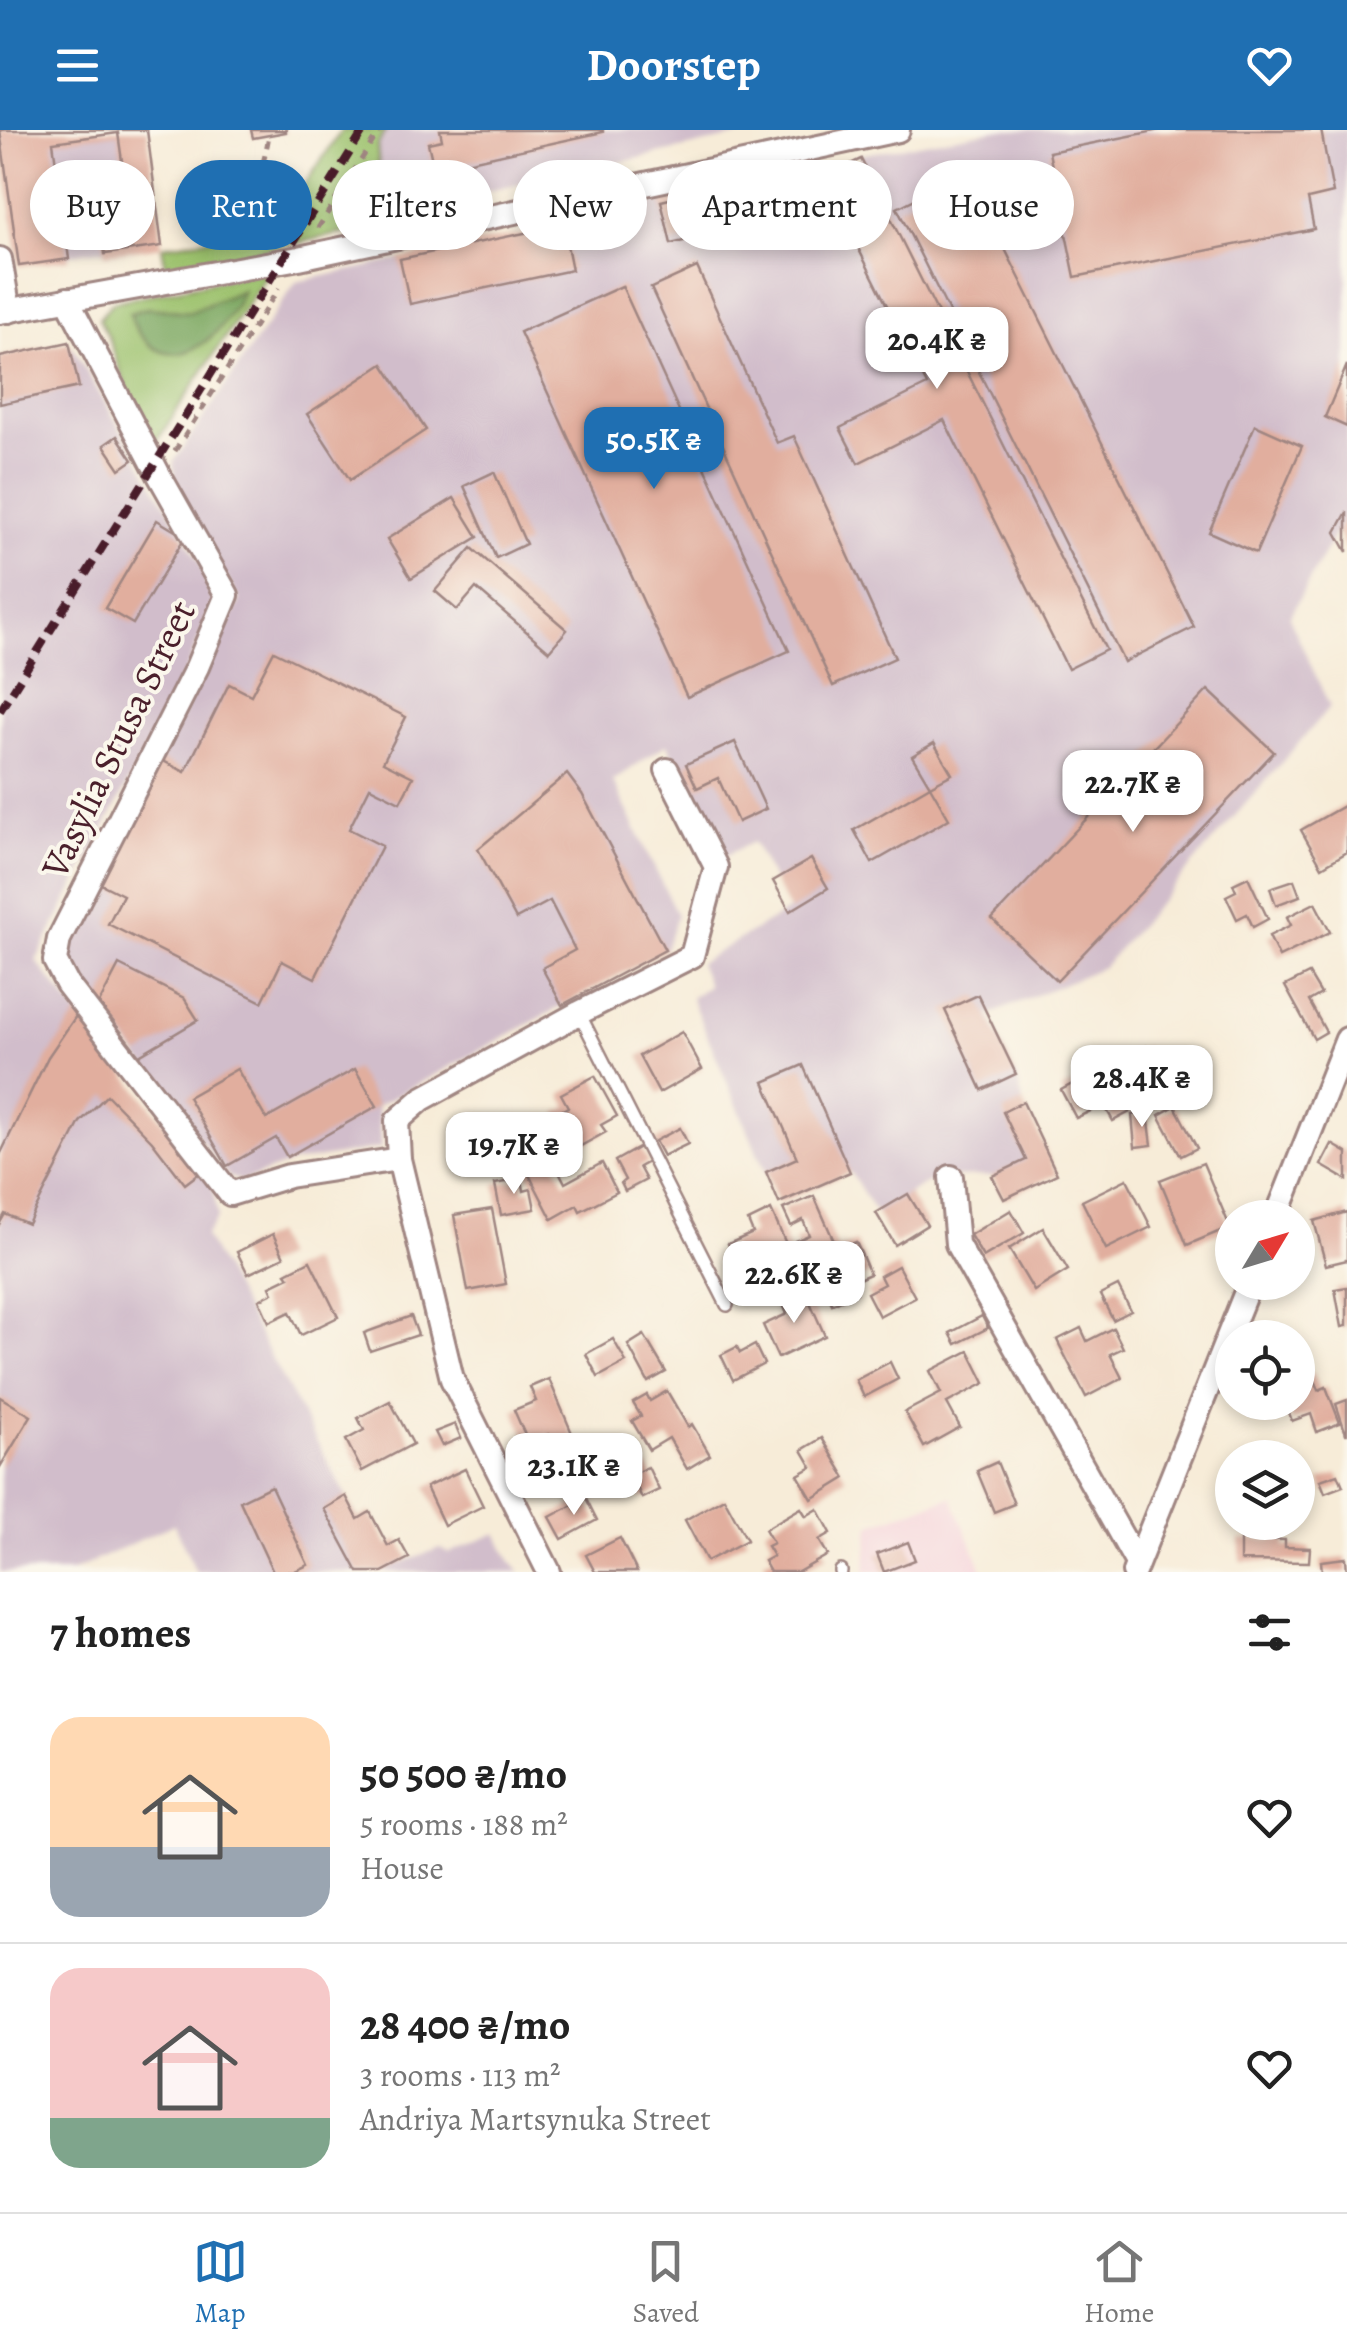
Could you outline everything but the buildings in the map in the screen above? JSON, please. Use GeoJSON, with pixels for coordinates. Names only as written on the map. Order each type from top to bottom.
{"type":"FeatureCollection","features":[{"type":"Feature","properties":{"kind":"street"},"geometry":{"type":"LineString","coordinates":[[0,259],[4,312],[299,258],[898,130]]}},
{"type":"Feature","properties":{"kind":"street","name":"Vasylia Stusa Street"},"geometry":{"type":"LineString","coordinates":[[67,299],[227,596],[197,667],[58,939],[55,961],[67,984],[230,1194],[289,1176],[399,1158]]}},
{"type":"Feature","properties":{"kind":"street"},"geometry":{"type":"LineString","coordinates":[[550,1572],[452,1378],[399,1158],[397,1122],[422,1099],[692,956],[716,867],[667,770]]}},
{"type":"Feature","properties":{"kind":"street"},"geometry":{"type":"LineString","coordinates":[[1283,1200],[1347,1039]]}},
{"type":"Feature","properties":{"kind":"street"},"geometry":{"type":"LineString","coordinates":[[951,1176],[957,1244],[1135,1568]]}},
{"type":"Feature","properties":{"kind":"street"},"geometry":{"type":"LineString","coordinates":[[1135,1568],[1243,1300]]}},
{"type":"Feature","properties":{"kind":"lane"},"geometry":{"type":"LineString","coordinates":[[579,1014],[727,1306]]}},
{"type":"Feature","properties":{"kind":"path"},"geometry":{"type":"LineString","coordinates":[[160,474],[380,130]]}},
{"type":"Feature","properties":{"kind":"path"},"geometry":{"type":"LineString","coordinates":[[200,276],[222,257],[221,231],[232,208],[260,170],[270,135]]}},
{"type":"Feature","properties":{"kind":"shaded area"},"geometry":{"type":"Polygon","coordinates":[[[0,130],[147,130],[151,160],[30,160],[30,250],[97,250],[69,254],[69,259],[19,266],[0,130]]]}},
{"type":"Feature","properties":{"kind":"shaded area"},"geometry":{"type":"Polygon","coordinates":[[[386,130],[767,130],[630,160],[513,160],[513,186],[493,190],[493,160],[378,160],[377,146],[386,130]]]}},
{"type":"Feature","properties":{"kind":"shaded area"},"geometry":{"type":"Polygon","coordinates":[[[995,130],[1347,130],[1347,512],[1289,617],[1330,707],[1103,967],[989,1015],[1016,1074],[1023,1102],[1003,1113],[1026,1160],[992,1176],[937,1177],[876,1213],[850,1172],[779,1203],[691,998],[708,985],[699,963],[789,910],[753,842],[720,858],[667,744],[613,781],[677,915],[665,950],[377,1106],[381,1148],[292,1163],[242,1181],[229,1177],[68,964],[66,947],[240,600],[179,500],[173,463],[296,282],[446,250],[493,250],[493,240],[513,236],[513,250],[647,250],[647,205],[667,200],[667,250],[892,250],[892,160],[859,160],[859,155],[995,130]]]}},
{"type":"Feature","properties":{"kind":"shaded area"},"geometry":{"type":"Polygon","coordinates":[[[155,192],[162,246],[155,247],[155,192]]]}},
{"type":"Feature","properties":{"kind":"shaded area"},"geometry":{"type":"Polygon","coordinates":[[[69,342],[199,561],[213,603],[189,664],[36,961],[212,1185],[218,1217],[205,1236],[386,1569],[440,1548],[449,1553],[497,1533],[510,1560],[521,1572],[196,1572],[174,1524],[71,1572],[0,1572],[0,357],[69,342]]]}},
{"type":"Feature","properties":{"kind":"shaded area"},"geometry":{"type":"Polygon","coordinates":[[[952,1497],[983,1572],[865,1572],[870,1525],[952,1497]]]}},
{"type":"Feature","properties":{"kind":"green space"},"geometry":{"type":"Polygon","coordinates":[[[342,130],[386,130],[377,146],[378,160],[332,160],[332,236],[312,240],[312,174],[342,130]]]}},
{"type":"Feature","properties":{"kind":"green space"},"geometry":{"type":"Polygon","coordinates":[[[175,244],[175,250],[265,250],[166,271],[162,246],[175,244]]]}},
{"type":"Feature","properties":{"kind":"green space"},"geometry":{"type":"Polygon","coordinates":[[[270,270],[154,445],[131,401],[99,319],[113,302],[270,270]]]}},
{"type":"Feature","properties":{"kind":"green space"},"geometry":{"type":"Polygon","coordinates":[[[243,290],[218,330],[193,349],[179,353],[164,352],[150,345],[137,331],[130,313],[147,308],[190,312],[243,290]]]}},
{"type":"Feature","properties":{"kind":"railway"},"geometry":{"type":"LineString","coordinates":[[0,711],[364,130]]}}]}
